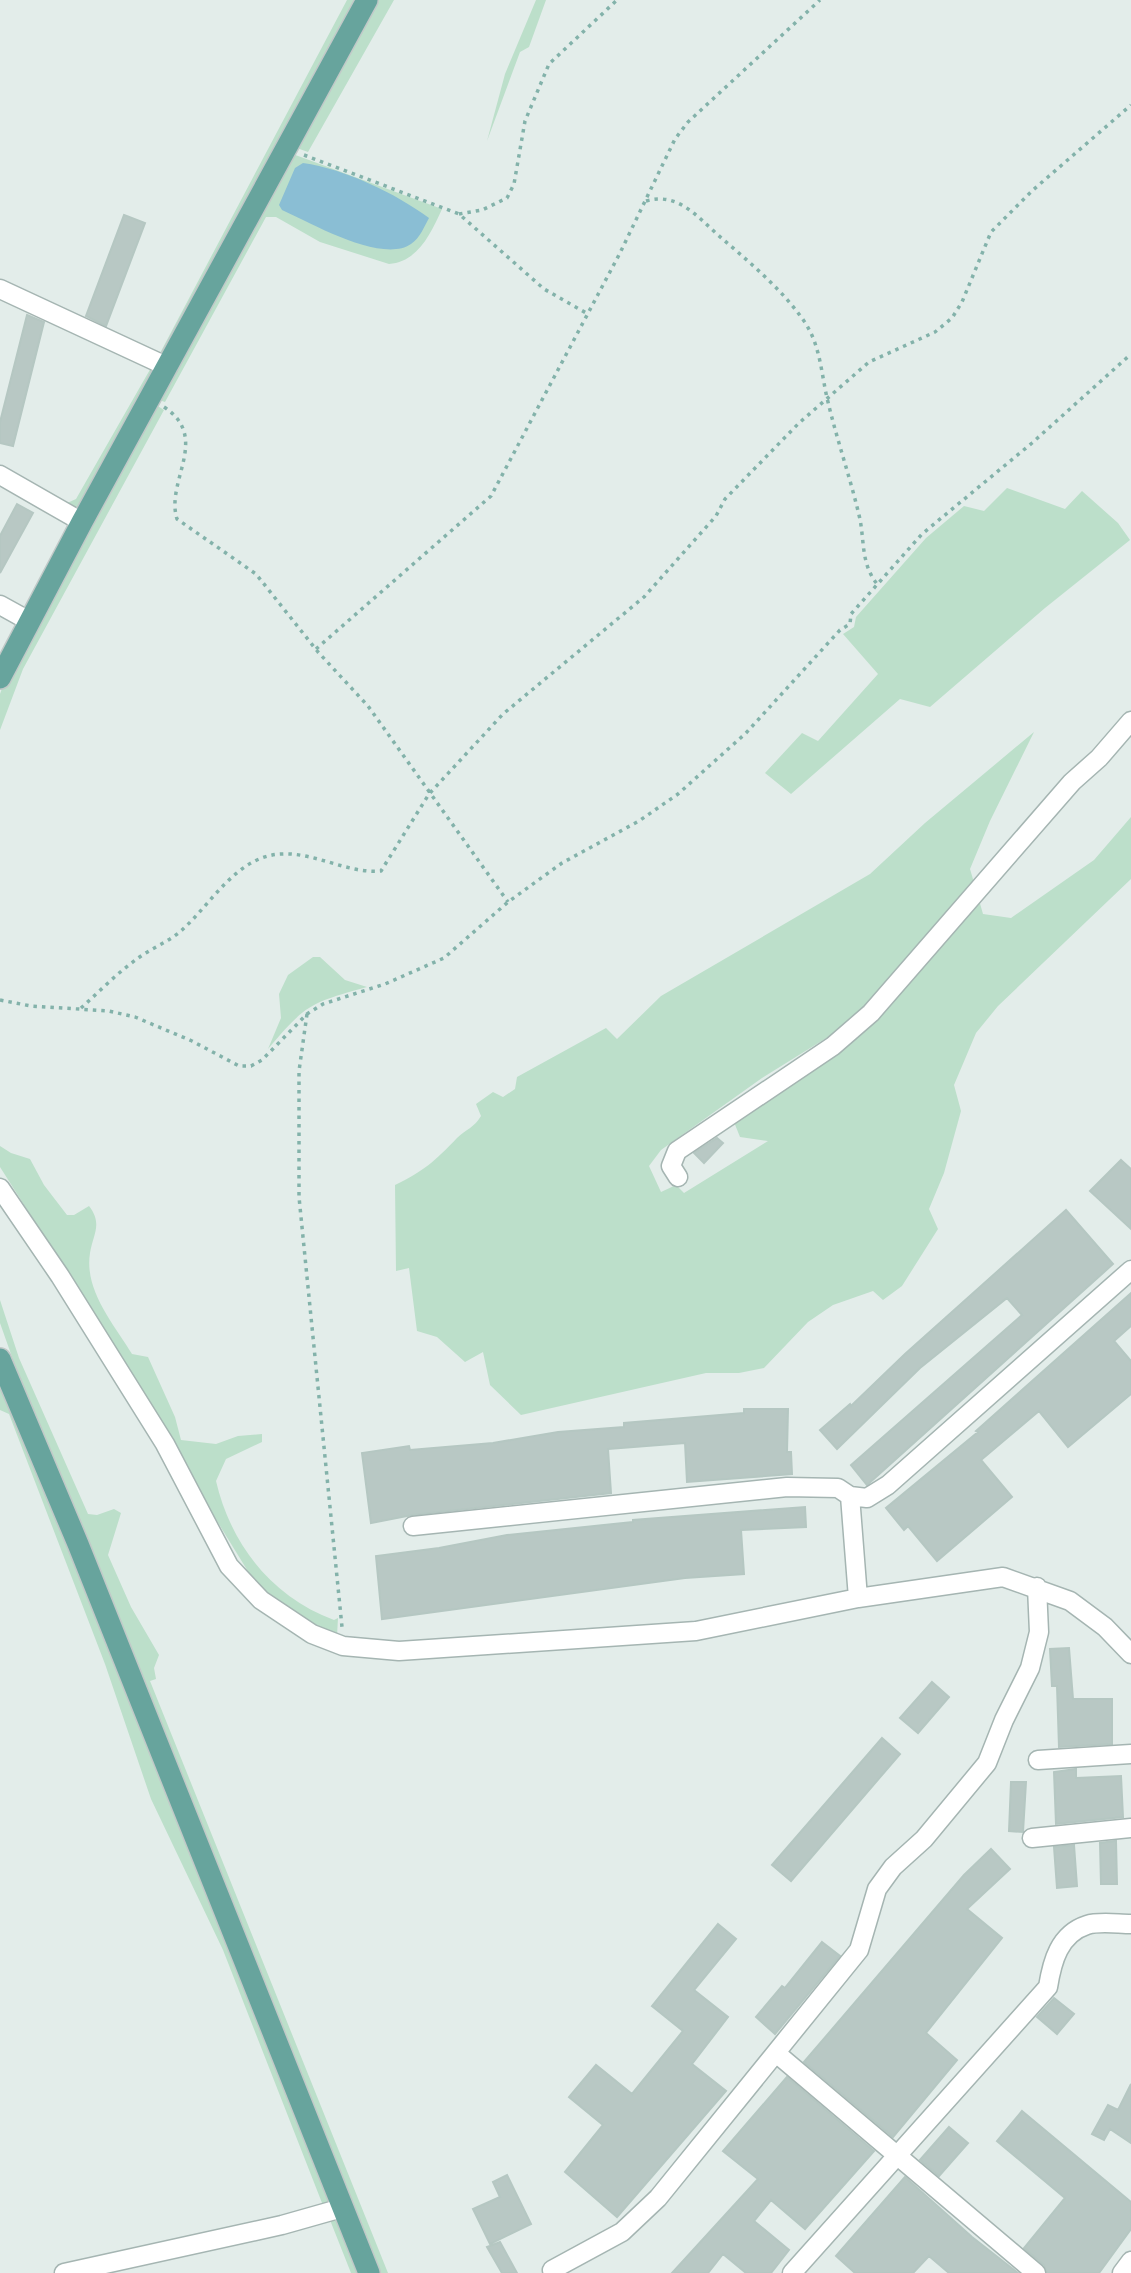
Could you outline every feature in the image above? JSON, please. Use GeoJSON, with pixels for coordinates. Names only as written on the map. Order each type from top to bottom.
{"type":"FeatureCollection","features":[{"type":"Feature","properties":{"kind":"main road"},"geometry":{"type":"LineString","coordinates":[[0,678],[82,522],[367,0]]}},
{"type":"Feature","properties":{"kind":"main road"},"geometry":{"type":"LineString","coordinates":[[0,1359],[78,1544],[369,2273]]}},
{"type":"Feature","properties":{"kind":"street"},"geometry":{"type":"LineString","coordinates":[[0,289],[168,367]]}},
{"type":"Feature","properties":{"kind":"street"},"geometry":{"type":"LineString","coordinates":[[0,475],[82,522]]}},
{"type":"Feature","properties":{"kind":"street"},"geometry":{"type":"LineString","coordinates":[[0,605],[29,621]]}},
{"type":"Feature","properties":{"kind":"street"},"geometry":{"type":"LineString","coordinates":[[678,1177],[671,1166],[677,1151],[833,1046],[871,1013],[1072,782],[1099,758],[1131,721]]}},
{"type":"Feature","properties":{"kind":"street"},"geometry":{"type":"LineString","coordinates":[[0,1188],[60,1276],[165,1444],[229,1566],[253,1593],[312,1634],[343,1646],[399,1651],[696,1631],[858,1598],[987,1577],[1018,1580],[1087,1612],[1131,1654]]}},
{"type":"Feature","properties":{"kind":"street"},"geometry":{"type":"LineString","coordinates":[[413,1526],[787,1487],[838,1488],[849,1496],[867,1497],[888,1485],[1131,1270]]}},
{"type":"Feature","properties":{"kind":"street"},"geometry":{"type":"LineString","coordinates":[[849,1496],[858,1598]]}},
{"type":"Feature","properties":{"kind":"street"},"geometry":{"type":"LineString","coordinates":[[552,2270],[622,2232],[658,2198],[859,1950],[877,1889],[893,1867],[924,1839],[957,1801],[986,1763],[1030,1668],[1039,1632],[1037,1587]]}},
{"type":"Feature","properties":{"kind":"street"},"geometry":{"type":"LineString","coordinates":[[1038,1760],[1131,1754]]}},
{"type":"Feature","properties":{"kind":"street"},"geometry":{"type":"LineString","coordinates":[[1032,1838],[1131,1828]]}},
{"type":"Feature","properties":{"kind":"street"},"geometry":{"type":"LineString","coordinates":[[792,2273],[1048,1987],[1053,1955],[1072,1934],[1087,1924],[1131,1924]]}},
{"type":"Feature","properties":{"kind":"street"},"geometry":{"type":"LineString","coordinates":[[776,2053],[1036,2273]]}},
{"type":"Feature","properties":{"kind":"street"},"geometry":{"type":"LineString","coordinates":[[64,2273],[282,2225],[342,2208]]}},
{"type":"Feature","properties":{"kind":"street"},"geometry":{"type":"LineString","coordinates":[[1122,2273],[1131,2261]]}},
{"type":"Feature","properties":{"kind":"path"},"geometry":{"type":"LineString","coordinates":[[459,214],[490,208],[507,198],[514,184],[528,112],[549,64],[617,0]]}},
{"type":"Feature","properties":{"kind":"path"},"geometry":{"type":"LineString","coordinates":[[316,649],[491,496],[588,314],[675,139],[688,122],[820,0]]}},
{"type":"Feature","properties":{"kind":"path"},"geometry":{"type":"LineString","coordinates":[[81,1008],[136,959],[181,931],[228,881],[256,861],[279,854],[296,854],[368,872],[381,871],[429,794],[503,714],[644,597],[716,516],[725,499],[766,453],[827,399],[869,362],[935,332],[952,318],[962,302],[991,232],[1033,190],[1131,105]]}},
{"type":"Feature","properties":{"kind":"path"},"geometry":{"type":"LineString","coordinates":[[286,148],[459,214],[535,282],[588,314]]}},
{"type":"Feature","properties":{"kind":"path"},"geometry":{"type":"LineString","coordinates":[[646,201],[660,197],[673,199],[693,212],[785,299],[812,336],[822,364],[827,399],[859,514],[863,556],[878,585]]}},
{"type":"Feature","properties":{"kind":"path"},"geometry":{"type":"LineString","coordinates":[[0,1000],[32,1006],[109,1011],[155,1023],[239,1066],[251,1066],[262,1059],[307,1014],[323,1004],[385,984],[444,958],[509,902],[589,845],[639,821],[710,768],[783,695],[839,630],[850,624],[851,614],[922,534],[1032,443],[1131,354]]}},
{"type":"Feature","properties":{"kind":"path"},"geometry":{"type":"LineString","coordinates":[[150,398],[170,411],[185,435],[186,450],[173,509],[177,519],[256,574],[316,649],[368,706],[509,902]]}},
{"type":"Feature","properties":{"kind":"path"},"geometry":{"type":"LineString","coordinates":[[307,1014],[299,1071],[299,1197],[343,1646]]}},
{"type":"Feature","properties":{"kind":"green space"},"geometry":{"type":"Polygon","coordinates":[[[347,0],[360,0],[165,358],[159,355],[347,0]]]}},
{"type":"Feature","properties":{"kind":"green space"},"geometry":{"type":"Polygon","coordinates":[[[374,0],[394,0],[308,152],[294,147],[374,0]]]}},
{"type":"Feature","properties":{"kind":"green space"},"geometry":{"type":"Polygon","coordinates":[[[536,0],[546,0],[529,47],[520,52],[487,141],[505,74],[536,0]]]}},
{"type":"Feature","properties":{"kind":"green space"},"geometry":{"type":"Polygon","coordinates":[[[290,153],[442,209],[416,252],[399,262],[389,264],[320,242],[276,217],[266,217],[165,402],[156,399],[290,153]]]}},
{"type":"Feature","properties":{"kind":"green space"},"geometry":{"type":"Polygon","coordinates":[[[152,366],[155,367],[79,510],[65,504],[76,499],[152,366]]]}},
{"type":"Feature","properties":{"kind":"green space"},"geometry":{"type":"Polygon","coordinates":[[[153,403],[164,410],[23,669],[0,730],[0,694],[7,674],[153,403]]]}},
{"type":"Feature","properties":{"kind":"green space"},"geometry":{"type":"Polygon","coordinates":[[[1007,488],[1065,509],[1082,491],[1118,523],[1130,540],[1045,608],[930,707],[900,699],[791,794],[765,773],[802,733],[818,741],[878,674],[843,634],[854,627],[856,617],[926,538],[964,506],[984,511],[1007,488]]]}},
{"type":"Feature","properties":{"kind":"green space"},"geometry":{"type":"Polygon","coordinates":[[[1034,732],[990,821],[970,869],[975,886],[852,1022],[762,1078],[661,1150],[649,1166],[661,1192],[676,1185],[684,1193],[768,1141],[740,1137],[734,1122],[834,1056],[979,900],[983,914],[1011,918],[1094,860],[1131,817],[1131,879],[998,1006],[976,1033],[954,1085],[961,1111],[944,1173],[929,1209],[938,1229],[902,1286],[883,1300],[873,1291],[833,1305],[808,1322],[764,1368],[739,1373],[706,1373],[521,1415],[490,1385],[483,1352],[465,1362],[437,1337],[417,1331],[409,1268],[396,1271],[395,1185],[429,1165],[476,1123],[481,1116],[476,1104],[493,1092],[503,1097],[515,1089],[517,1077],[606,1028],[617,1039],[661,996],[870,874],[925,823],[1034,732]]]}},
{"type":"Feature","properties":{"kind":"green space"},"geometry":{"type":"Polygon","coordinates":[[[313,957],[320,957],[345,980],[367,987],[310,1007],[291,1023],[268,1049],[281,1018],[279,994],[288,975],[313,957]]]}},
{"type":"Feature","properties":{"kind":"green space"},"geometry":{"type":"Polygon","coordinates":[[[0,1146],[30,1159],[44,1185],[67,1215],[74,1215],[89,1206],[93,1212],[96,1229],[89,1267],[96,1294],[132,1354],[148,1357],[175,1417],[181,1440],[216,1444],[238,1436],[262,1434],[262,1442],[226,1459],[216,1481],[223,1504],[232,1526],[257,1566],[292,1598],[334,1620],[338,1618],[337,1636],[321,1630],[263,1591],[249,1573],[196,1487],[171,1436],[0,1167],[0,1146]]]}},
{"type":"Feature","properties":{"kind":"green space"},"geometry":{"type":"Polygon","coordinates":[[[0,1300],[19,1358],[88,1514],[97,1515],[114,1509],[121,1513],[108,1555],[131,1607],[159,1655],[154,1668],[156,1679],[150,1681],[388,2273],[375,2273],[29,1405],[0,1323],[0,1300]]]}},
{"type":"Feature","properties":{"kind":"green space"},"geometry":{"type":"Polygon","coordinates":[[[0,1381],[83,1576],[332,2206],[324,2208],[223,1950],[151,1799],[105,1664],[9,1414],[0,1410],[0,1381]]]}},
{"type":"Feature","properties":{"kind":"green space"},"geometry":{"type":"Polygon","coordinates":[[[341,2213],[364,2273],[351,2273],[330,2220],[262,2239],[248,2238],[341,2213]]]}},
{"type":"Feature","properties":{"kind":"water"},"geometry":{"type":"Polygon","coordinates":[[[303,163],[352,176],[401,200],[429,218],[422,232],[411,244],[398,249],[383,249],[346,239],[282,210],[279,205],[295,168],[303,163]]]}},
{"type":"Feature","properties":{"kind":"building"},"geometry":{"type":"Polygon","coordinates":[[[124,215],[145,223],[106,326],[86,316],[124,215]]]}},
{"type":"Feature","properties":{"kind":"building"},"geometry":{"type":"Polygon","coordinates":[[[27,315],[44,322],[13,446],[0,443],[0,422],[27,315]]]}},
{"type":"Feature","properties":{"kind":"building"},"geometry":{"type":"Polygon","coordinates":[[[17,504],[33,513],[0,573],[0,536],[17,504]]]}},
{"type":"Feature","properties":{"kind":"building"},"geometry":{"type":"Polygon","coordinates":[[[717,1138],[723,1143],[704,1163],[694,1153],[717,1138]]]}},
{"type":"Feature","properties":{"kind":"building"},"geometry":{"type":"Polygon","coordinates":[[[1121,1160],[1131,1169],[1131,1229],[1090,1191],[1121,1160]]]}},
{"type":"Feature","properties":{"kind":"building"},"geometry":{"type":"Polygon","coordinates":[[[1066,1210],[1113,1264],[867,1485],[851,1465],[1022,1315],[1007,1298],[920,1368],[837,1449],[820,1430],[850,1404],[851,1406],[1066,1210]]]}},
{"type":"Feature","properties":{"kind":"building"},"geometry":{"type":"Polygon","coordinates":[[[1131,1293],[1131,1326],[1114,1341],[1131,1361],[1131,1394],[1068,1447],[1039,1411],[981,1460],[1012,1497],[937,1561],[908,1526],[904,1530],[886,1508],[978,1432],[976,1431],[1131,1293]]]}},
{"type":"Feature","properties":{"kind":"building"},"geometry":{"type":"Polygon","coordinates":[[[744,1409],[788,1409],[787,1452],[791,1452],[792,1474],[687,1482],[685,1443],[608,1449],[611,1493],[412,1515],[371,1523],[362,1453],[409,1446],[410,1450],[493,1443],[558,1432],[624,1427],[624,1423],[744,1413],[744,1409]]]}},
{"type":"Feature","properties":{"kind":"building"},"geometry":{"type":"Polygon","coordinates":[[[805,1507],[806,1527],[741,1530],[744,1574],[685,1578],[382,1619],[376,1556],[507,1535],[633,1520],[805,1507]]]}},
{"type":"Feature","properties":{"kind":"building"},"geometry":{"type":"Polygon","coordinates":[[[1069,1648],[1073,1699],[1112,1699],[1112,1744],[1059,1747],[1057,1686],[1052,1686],[1050,1649],[1069,1648]]]}},
{"type":"Feature","properties":{"kind":"building"},"geometry":{"type":"Polygon","coordinates":[[[932,1682],[949,1697],[918,1733],[900,1718],[932,1682]]]}},
{"type":"Feature","properties":{"kind":"building"},"geometry":{"type":"Polygon","coordinates":[[[882,1738],[900,1754],[791,1881],[772,1865],[882,1738]]]}},
{"type":"Feature","properties":{"kind":"building"},"geometry":{"type":"Polygon","coordinates":[[[1076,1769],[1076,1778],[1121,1776],[1123,1817],[1056,1824],[1054,1772],[1076,1769]]]}},
{"type":"Feature","properties":{"kind":"building"},"geometry":{"type":"Polygon","coordinates":[[[1011,1782],[1026,1782],[1023,1832],[1009,1831],[1011,1782]]]}},
{"type":"Feature","properties":{"kind":"building"},"geometry":{"type":"Polygon","coordinates":[[[1116,1841],[1117,1884],[1101,1884],[1100,1843],[1116,1841]]]}},
{"type":"Feature","properties":{"kind":"building"},"geometry":{"type":"Polygon","coordinates":[[[1074,1845],[1077,1886],[1057,1888],[1054,1847],[1074,1845]]]}},
{"type":"Feature","properties":{"kind":"building"},"geometry":{"type":"Polygon","coordinates":[[[991,1849],[1010,1869],[967,1909],[1002,1938],[926,2033],[957,2060],[893,2137],[804,2062],[964,1875],[991,1849]]]}},
{"type":"Feature","properties":{"kind":"building"},"geometry":{"type":"Polygon","coordinates":[[[718,1924],[736,1939],[694,1990],[728,2017],[692,2064],[726,2091],[617,2217],[565,2172],[603,2125],[569,2097],[596,2065],[632,2094],[683,2031],[652,2006],[718,1924]]]}},
{"type":"Feature","properties":{"kind":"building"},"geometry":{"type":"Polygon","coordinates":[[[822,1942],[840,1956],[775,2034],[756,2017],[782,1986],[785,1988],[822,1942]]]}},
{"type":"Feature","properties":{"kind":"building"},"geometry":{"type":"Polygon","coordinates":[[[1054,1998],[1074,2014],[1057,2034],[1037,2017],[1054,1998]]]}},
{"type":"Feature","properties":{"kind":"building"},"geometry":{"type":"Polygon","coordinates":[[[787,2077],[874,2151],[805,2229],[771,2200],[754,2221],[789,2250],[771,2273],[746,2273],[723,2254],[708,2273],[672,2273],[758,2179],[723,2151],[787,2077]]]}},
{"type":"Feature","properties":{"kind":"building"},"geometry":{"type":"Polygon","coordinates":[[[1131,2084],[1131,2143],[1110,2129],[1104,2140],[1092,2134],[1108,2105],[1118,2110],[1131,2084]]]}},
{"type":"Feature","properties":{"kind":"building"},"geometry":{"type":"Polygon","coordinates":[[[1022,2111],[1131,2202],[1131,2229],[1099,2273],[1047,2273],[1044,2265],[1024,2248],[1065,2198],[997,2141],[1022,2111]]]}},
{"type":"Feature","properties":{"kind":"building"},"geometry":{"type":"Polygon","coordinates":[[[949,2127],[968,2143],[939,2176],[920,2160],[949,2127]]]}},
{"type":"Feature","properties":{"kind":"building"},"geometry":{"type":"Polygon","coordinates":[[[507,2175],[531,2224],[490,2244],[473,2209],[500,2197],[493,2182],[507,2175]]]}},
{"type":"Feature","properties":{"kind":"building"},"geometry":{"type":"Polygon","coordinates":[[[905,2177],[972,2237],[1018,2273],[949,2273],[929,2256],[913,2273],[855,2273],[836,2256],[905,2177]]]}},
{"type":"Feature","properties":{"kind":"building"},"geometry":{"type":"Polygon","coordinates":[[[500,2242],[517,2273],[502,2273],[487,2247],[500,2242]]]}}]}
